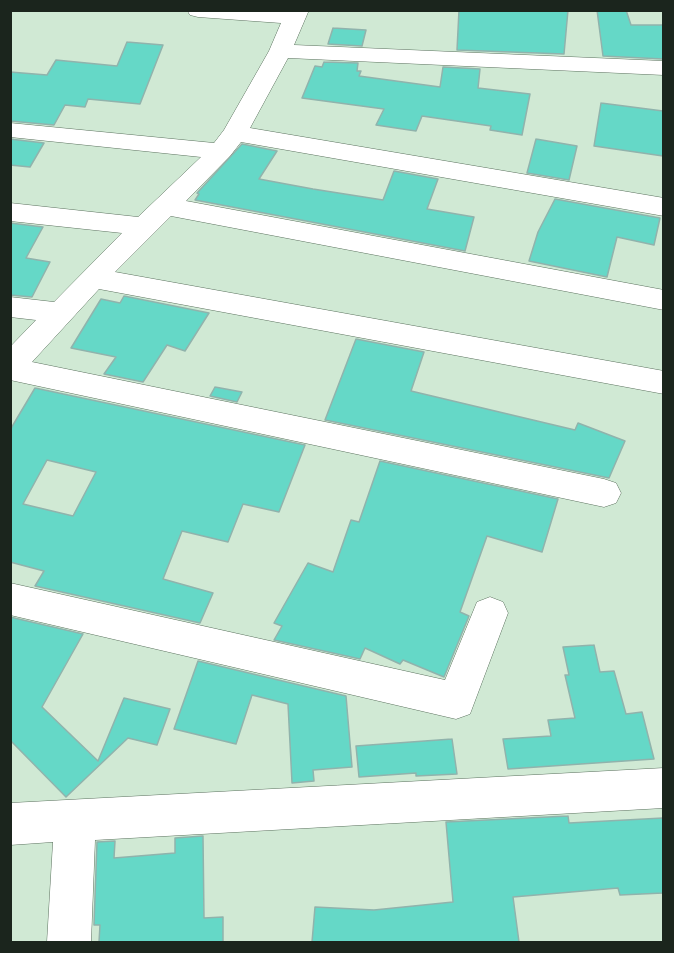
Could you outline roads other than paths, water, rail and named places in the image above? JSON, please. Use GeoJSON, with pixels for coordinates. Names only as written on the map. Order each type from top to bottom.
{"type":"FeatureCollection","features":[{"type":"Feature","properties":{"kind":"street"},"geometry":{"type":"LineString","coordinates":[[10,368],[93,278],[228,142],[280,51],[296,14],[198,10]]}},
{"type":"Feature","properties":{"kind":"street"},"geometry":{"type":"LineString","coordinates":[[280,51],[663,68]]}},
{"type":"Feature","properties":{"kind":"street"},"geometry":{"type":"LineString","coordinates":[[10,129],[228,142],[663,207]]}},
{"type":"Feature","properties":{"kind":"street"},"geometry":{"type":"LineString","coordinates":[[166,206],[663,300]]}},
{"type":"Feature","properties":{"kind":"street"},"geometry":{"type":"LineString","coordinates":[[10,212],[145,227]]}},
{"type":"Feature","properties":{"kind":"street"},"geometry":{"type":"LineString","coordinates":[[93,278],[663,383]]}},
{"type":"Feature","properties":{"kind":"street"},"geometry":{"type":"LineString","coordinates":[[10,307],[60,313]]}},
{"type":"Feature","properties":{"kind":"street"},"geometry":{"type":"LineString","coordinates":[[10,368],[604,493]]}},
{"type":"Feature","properties":{"kind":"street"},"geometry":{"type":"LineString","coordinates":[[10,599],[456,701],[490,613]]}},
{"type":"Feature","properties":{"kind":"street"},"geometry":{"type":"LineString","coordinates":[[10,824],[663,788]]}},
{"type":"Feature","properties":{"kind":"street"},"geometry":{"type":"LineString","coordinates":[[69,942],[75,820]]}}]}
